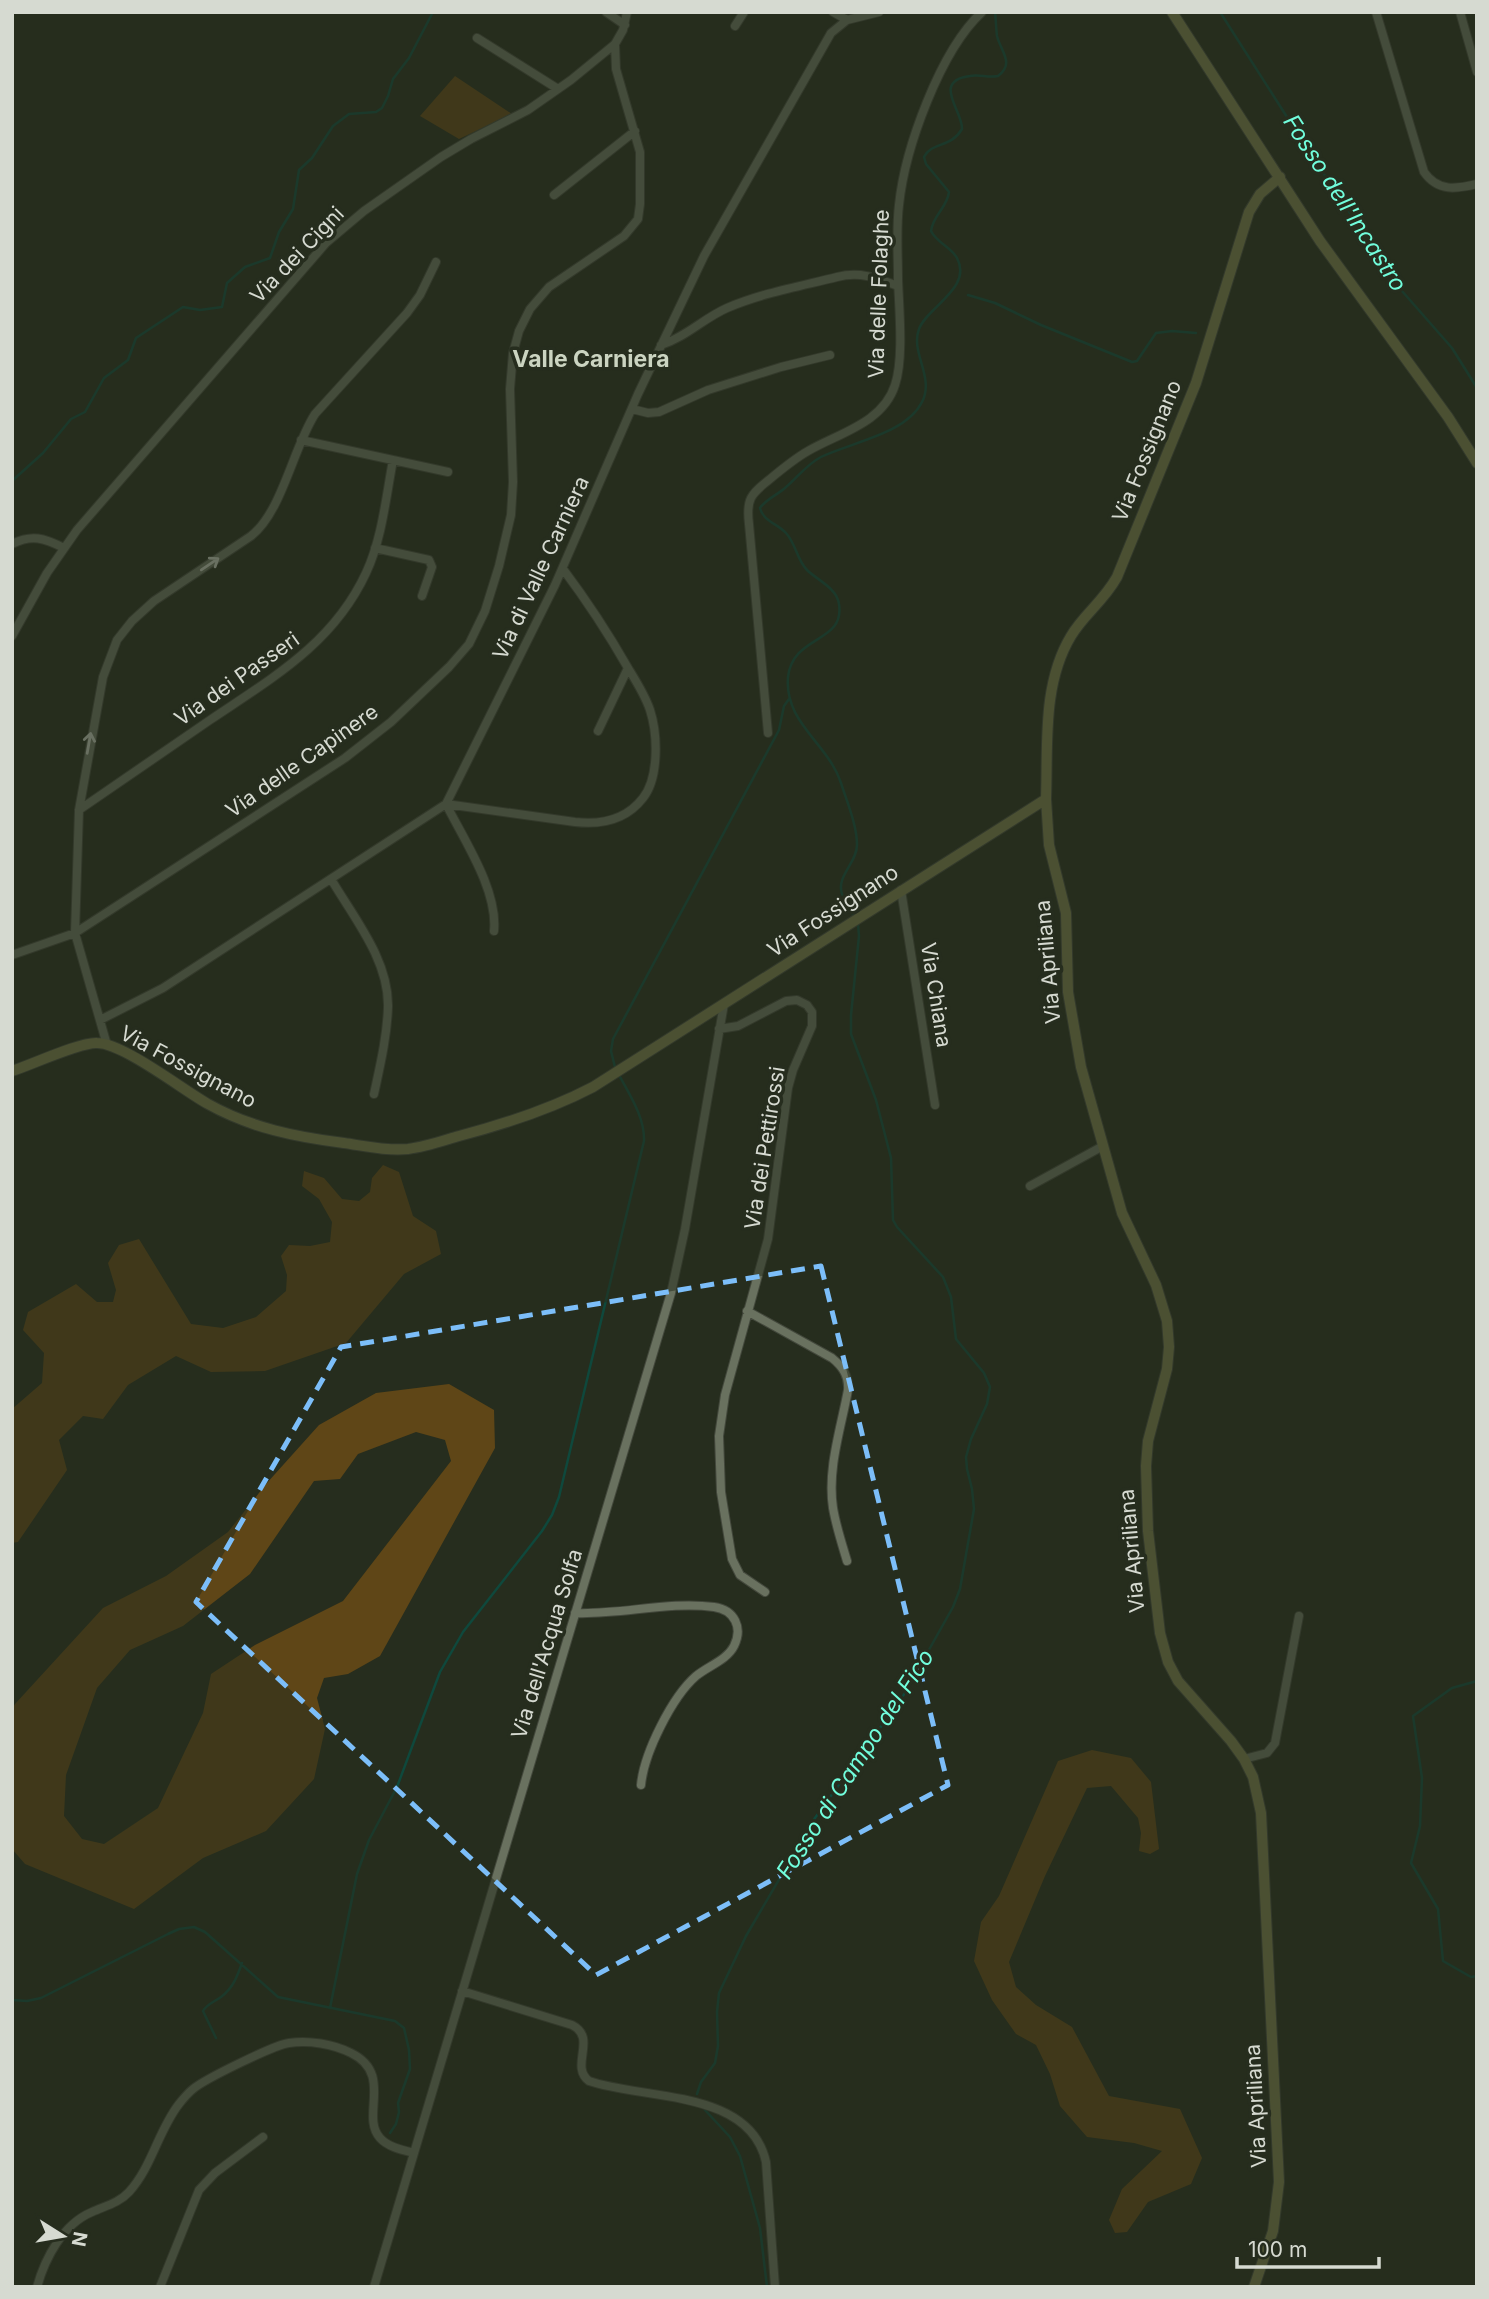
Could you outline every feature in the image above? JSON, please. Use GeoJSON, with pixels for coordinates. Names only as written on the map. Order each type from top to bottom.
{"type":"FeatureCollection","features":[{"type":"Feature","properties":{"kind":"street"},"geometry":{"type":"LineString","coordinates":[[606,12],[625,25]]}},
{"type":"Feature","properties":{"kind":"street","name":"Via dei Cigni"},"geometry":{"type":"LineString","coordinates":[[12,636],[64,548],[335,234],[441,157],[528,110],[558,89],[615,44],[625,25],[627,12]]}},
{"type":"Feature","properties":{"kind":"street"},"geometry":{"type":"LineString","coordinates":[[735,26],[744,12]]}},
{"type":"Feature","properties":{"kind":"street"},"geometry":{"type":"LineString","coordinates":[[834,12],[847,20],[880,12]]}},
{"type":"Feature","properties":{"kind":"street","name":"Via delle Folaghe"},"geometry":{"type":"LineString","coordinates":[[768,733],[749,503],[757,491],[789,464],[867,420],[888,399],[896,382],[898,366],[898,210],[901,188],[938,78],[957,45],[982,12]]}},
{"type":"Feature","properties":{"kind":"street"},"geometry":{"type":"LineString","coordinates":[[1172,12],[1333,261],[1448,417],[1477,463]]}},
{"type":"Feature","properties":{"kind":"street"},"geometry":{"type":"LineString","coordinates":[[1376,12],[1424,172],[1432,182],[1443,188],[1477,184]]}},
{"type":"Feature","properties":{"kind":"street"},"geometry":{"type":"LineString","coordinates":[[1460,12],[1477,72]]}},
{"type":"Feature","properties":{"kind":"street","name":"Via di Valle Carniera"},"geometry":{"type":"LineString","coordinates":[[446,804],[563,569],[632,409],[704,256],[827,40],[837,27],[847,20]]}},
{"type":"Feature","properties":{"kind":"street"},"geometry":{"type":"LineString","coordinates":[[477,38],[558,89]]}},
{"type":"Feature","properties":{"kind":"street","name":"Via delle Capinere"},"geometry":{"type":"LineString","coordinates":[[75,933],[351,754],[415,699],[449,667],[469,643],[484,614],[511,515],[513,482],[510,389],[517,336],[530,309],[549,287],[624,236],[637,222],[640,212],[641,169],[635,131],[616,69],[615,44]]}},
{"type":"Feature","properties":{"kind":"street"},"geometry":{"type":"LineString","coordinates":[[554,195],[635,131]]}},
{"type":"Feature","properties":{"kind":"street","name":"Via Fossignano"},"geometry":{"type":"LineString","coordinates":[[12,1071],[86,1045],[107,1045],[147,1065],[210,1105],[248,1123],[292,1135],[386,1149],[417,1147],[508,1122],[569,1099],[610,1077],[1046,799],[1051,698],[1060,660],[1073,632],[1106,596],[1119,572],[1196,383],[1249,212],[1264,189],[1280,177]]}},
{"type":"Feature","properties":{"kind":"street"},"geometry":{"type":"LineString","coordinates":[[107,1045],[75,933],[79,810],[98,697],[109,656],[129,624],[154,601],[260,528],[273,508],[301,440],[318,411],[415,303],[436,262]]}},
{"type":"Feature","properties":{"kind":"street"},"geometry":{"type":"LineString","coordinates":[[661,345],[677,339],[703,321],[729,308],[837,276],[867,275],[898,286]]}},
{"type":"Feature","properties":{"kind":"street"},"geometry":{"type":"LineString","coordinates":[[632,409],[659,412],[719,387],[830,355]]}},
{"type":"Feature","properties":{"kind":"street"},"geometry":{"type":"LineString","coordinates":[[301,440],[448,472]]}},
{"type":"Feature","properties":{"kind":"street","name":"Via dei Passeri"},"geometry":{"type":"LineString","coordinates":[[79,810],[291,664],[331,627],[367,571],[375,548],[393,460]]}},
{"type":"Feature","properties":{"kind":"street"},"geometry":{"type":"LineString","coordinates":[[12,544],[36,537],[64,548]]}},
{"type":"Feature","properties":{"kind":"street"},"geometry":{"type":"LineString","coordinates":[[375,548],[423,557],[430,561],[432,569],[422,596]]}},
{"type":"Feature","properties":{"kind":"street"},"geometry":{"type":"LineString","coordinates":[[100,1020],[163,988],[446,804],[587,823],[611,820],[631,810],[649,789],[655,766],[652,714],[600,620],[563,569]]}},
{"type":"Feature","properties":{"kind":"street"},"geometry":{"type":"LineString","coordinates":[[598,731],[628,668]]}},
{"type":"Feature","properties":{"kind":"street","name":"Via Apriliana"},"geometry":{"type":"LineString","coordinates":[[1046,799],[1049,845],[1066,913],[1067,984],[1083,1076],[1122,1213],[1156,1285],[1168,1327],[1167,1369],[1148,1441],[1146,1466],[1151,1571],[1162,1643],[1170,1668],[1182,1686],[1244,1759],[1255,1784],[1261,1819],[1279,2182],[1273,2231],[1254,2287]]}},
{"type":"Feature","properties":{"kind":"street"},"geometry":{"type":"LineString","coordinates":[[446,804],[488,888],[495,914],[494,931]]}},
{"type":"Feature","properties":{"kind":"street"},"geometry":{"type":"LineString","coordinates":[[331,879],[375,954],[386,987],[387,1024],[374,1094]]}},
{"type":"Feature","properties":{"kind":"street","name":"Via Chiana"},"geometry":{"type":"LineString","coordinates":[[901,890],[935,1105]]}},
{"type":"Feature","properties":{"kind":"street"},"geometry":{"type":"LineString","coordinates":[[12,956],[75,933]]}},
{"type":"Feature","properties":{"kind":"street","name":"Via dei Pettirossi"},"geometry":{"type":"LineString","coordinates":[[719,1028],[738,1026],[775,1005],[790,1000],[805,1003],[813,1015],[810,1031],[789,1084],[771,1223],[722,1410],[719,1441],[724,1522],[734,1565],[740,1575],[765,1592]]}},
{"type":"Feature","properties":{"kind":"street","name":"Via dell'Acqua Solfa"},"geometry":{"type":"LineString","coordinates":[[374,2287],[677,1268],[724,1004]]}},
{"type":"Feature","properties":{"kind":"street"},"geometry":{"type":"LineString","coordinates":[[1030,1186],[1103,1146]]}},
{"type":"Feature","properties":{"kind":"street"},"geometry":{"type":"LineString","coordinates":[[747,1311],[832,1358],[842,1367],[848,1378],[833,1468],[832,1490],[834,1515],[847,1561]]}},
{"type":"Feature","properties":{"kind":"street"},"geometry":{"type":"LineString","coordinates":[[575,1613],[697,1606],[723,1609],[736,1620],[737,1634],[732,1650],[697,1676],[674,1702],[646,1761],[641,1785]]}},
{"type":"Feature","properties":{"kind":"street"},"geometry":{"type":"LineString","coordinates":[[1244,1759],[1264,1754],[1275,1743],[1299,1616]]}},
{"type":"Feature","properties":{"kind":"street"},"geometry":{"type":"LineString","coordinates":[[462,1991],[580,2029],[585,2041],[581,2070],[589,2081],[683,2098],[726,2113],[741,2123],[760,2145],[766,2162],[775,2287]]}},
{"type":"Feature","properties":{"kind":"street"},"geometry":{"type":"LineString","coordinates":[[37,2287],[45,2267],[67,2230],[83,2216],[121,2199],[135,2185],[172,2114],[186,2096],[199,2084],[277,2046],[295,2042],[315,2043],[343,2050],[361,2059],[373,2079],[374,2125],[378,2135],[391,2145],[414,2153]]}},
{"type":"Feature","properties":{"kind":"street"},"geometry":{"type":"LineString","coordinates":[[160,2287],[199,2190],[212,2176],[263,2137]]}},
{"type":"Feature","properties":{"kind":"highlighted area"},"geometry":{"type":"Polygon","coordinates":[[[821,1266],[948,1785],[596,1975],[196,1602],[341,1347],[821,1266]]]}},
{"type":"Feature","properties":{"kind":"shaded area"},"geometry":{"type":"Polygon","coordinates":[[[455,76],[512,114],[459,139],[420,116],[455,76]]]}},
{"type":"Feature","properties":{"kind":"shaded area"},"geometry":{"type":"Polygon","coordinates":[[[383,1165],[399,1172],[413,1216],[436,1231],[441,1254],[404,1274],[346,1343],[265,1371],[211,1372],[176,1356],[128,1385],[103,1419],[83,1416],[59,1440],[67,1470],[18,1542],[12,1543],[12,1409],[42,1383],[44,1353],[23,1330],[28,1312],[76,1284],[97,1302],[113,1302],[116,1290],[108,1263],[119,1245],[139,1239],[191,1324],[223,1328],[256,1317],[286,1291],[287,1275],[281,1256],[289,1245],[310,1246],[330,1242],[332,1222],[319,1199],[302,1186],[304,1171],[324,1178],[342,1199],[359,1201],[370,1192],[372,1178],[383,1165]]]}},
{"type":"Feature","properties":{"kind":"shaded area"},"geometry":{"type":"Polygon","coordinates":[[[449,1384],[494,1410],[495,1448],[380,1656],[348,1674],[324,1678],[317,1698],[325,1729],[314,1779],[266,1831],[203,1858],[134,1909],[25,1864],[12,1849],[12,1709],[15,1704],[103,1608],[166,1576],[228,1532],[266,1484],[319,1425],[376,1393],[449,1384]],[[416,1432],[358,1454],[340,1479],[314,1481],[250,1574],[183,1626],[130,1650],[97,1688],[66,1775],[64,1816],[82,1839],[104,1844],[158,1808],[203,1713],[211,1674],[255,1645],[343,1601],[451,1461],[445,1440],[416,1432]]]}},
{"type":"Feature","properties":{"kind":"shaded area"},"geometry":{"type":"Polygon","coordinates":[[[1092,1750],[1131,1758],[1151,1782],[1159,1849],[1150,1854],[1139,1851],[1141,1833],[1138,1818],[1111,1786],[1087,1788],[1045,1876],[1009,1962],[1016,1987],[1036,2005],[1072,2027],[1109,2096],[1180,2109],[1202,2158],[1191,2184],[1148,2202],[1127,2232],[1115,2233],[1109,2220],[1122,2189],[1162,2151],[1134,2143],[1087,2137],[1060,2106],[1050,2074],[1036,2045],[1016,2034],[992,2000],[974,1961],[981,1922],[999,1896],[1058,1761],[1092,1750]]]}},
{"type":"Feature","properties":{"kind":"waterway"},"geometry":{"type":"LineString","coordinates":[[12,481],[43,453],[71,419],[85,412],[104,378],[128,360],[136,338],[183,307],[200,310],[222,307],[227,283],[245,267],[270,258],[279,232],[293,209],[299,170],[312,158],[333,126],[349,114],[376,112],[382,108],[393,79],[409,58],[433,12]]}},
{"type":"Feature","properties":{"kind":"waterway","name":"Fosso di Campo del Fico"},"geometry":{"type":"LineString","coordinates":[[855,918],[843,897],[841,887],[857,845],[851,814],[835,769],[793,707],[788,677],[792,663],[799,653],[834,626],[839,617],[839,604],[835,593],[804,566],[786,533],[767,519],[760,508],[816,460],[891,430],[914,413],[922,402],[926,383],[917,347],[919,329],[954,288],[960,269],[954,254],[931,231],[949,192],[926,164],[924,157],[931,149],[952,139],[962,129],[952,98],[952,84],[970,76],[998,76],[1006,67],[997,36],[995,12]]}},
{"type":"Feature","properties":{"kind":"waterway","name":"Fosso dell'Incastro"},"geometry":{"type":"LineString","coordinates":[[1220,12],[1402,291],[1452,348],[1477,388]]}},
{"type":"Feature","properties":{"kind":"waterway"},"geometry":{"type":"LineString","coordinates":[[968,295],[995,303],[1132,362],[1137,361],[1156,333],[1196,333]]}},
{"type":"Feature","properties":{"kind":"waterway"},"geometry":{"type":"LineString","coordinates":[[615,1067],[611,1051],[613,1039],[779,730],[784,706],[789,699]]}},
{"type":"Feature","properties":{"kind":"waterway","name":"Fosso di Campo del Fico"},"geometry":{"type":"LineString","coordinates":[[697,2094],[701,2082],[715,2063],[719,1993],[746,1936],[815,1818],[903,1696],[953,1607],[960,1589],[974,1509],[966,1457],[987,1404],[990,1387],[984,1373],[956,1339],[951,1297],[943,1277],[893,1220],[891,1158],[876,1100],[851,1034],[858,924]]}},
{"type":"Feature","properties":{"kind":"waterway"},"geometry":{"type":"LineString","coordinates":[[330,2008],[357,1874],[369,1840],[397,1787],[440,1672],[463,1632],[542,1531],[559,1497],[644,1141],[639,1114],[618,1073]]}},
{"type":"Feature","properties":{"kind":"waterway"},"geometry":{"type":"LineString","coordinates":[[1477,1681],[1452,1688],[1413,1716],[1422,1778],[1420,1826],[1411,1863],[1438,1909],[1443,1961],[1471,1977],[1477,1976]]}},
{"type":"Feature","properties":{"kind":"waterway"},"geometry":{"type":"LineString","coordinates":[[12,2000],[41,1998],[168,1934],[194,1927],[205,1932],[278,1997],[395,2021],[404,2028],[410,2069],[398,2103],[396,2124],[390,2133]]}},
{"type":"Feature","properties":{"kind":"waterway"},"geometry":{"type":"LineString","coordinates":[[216,2038],[203,2011],[229,1990],[242,1963]]}},
{"type":"Feature","properties":{"kind":"waterway","name":"Fosso di Campo del Fico"},"geometry":{"type":"LineString","coordinates":[[705,2110],[730,2137],[740,2156],[760,2228],[767,2287]]}},
{"type":"Feature","properties":{"kind":"district","name":"Valle Carniera"},"geometry":{"type":"Point","coordinates":[591,359]}}]}
